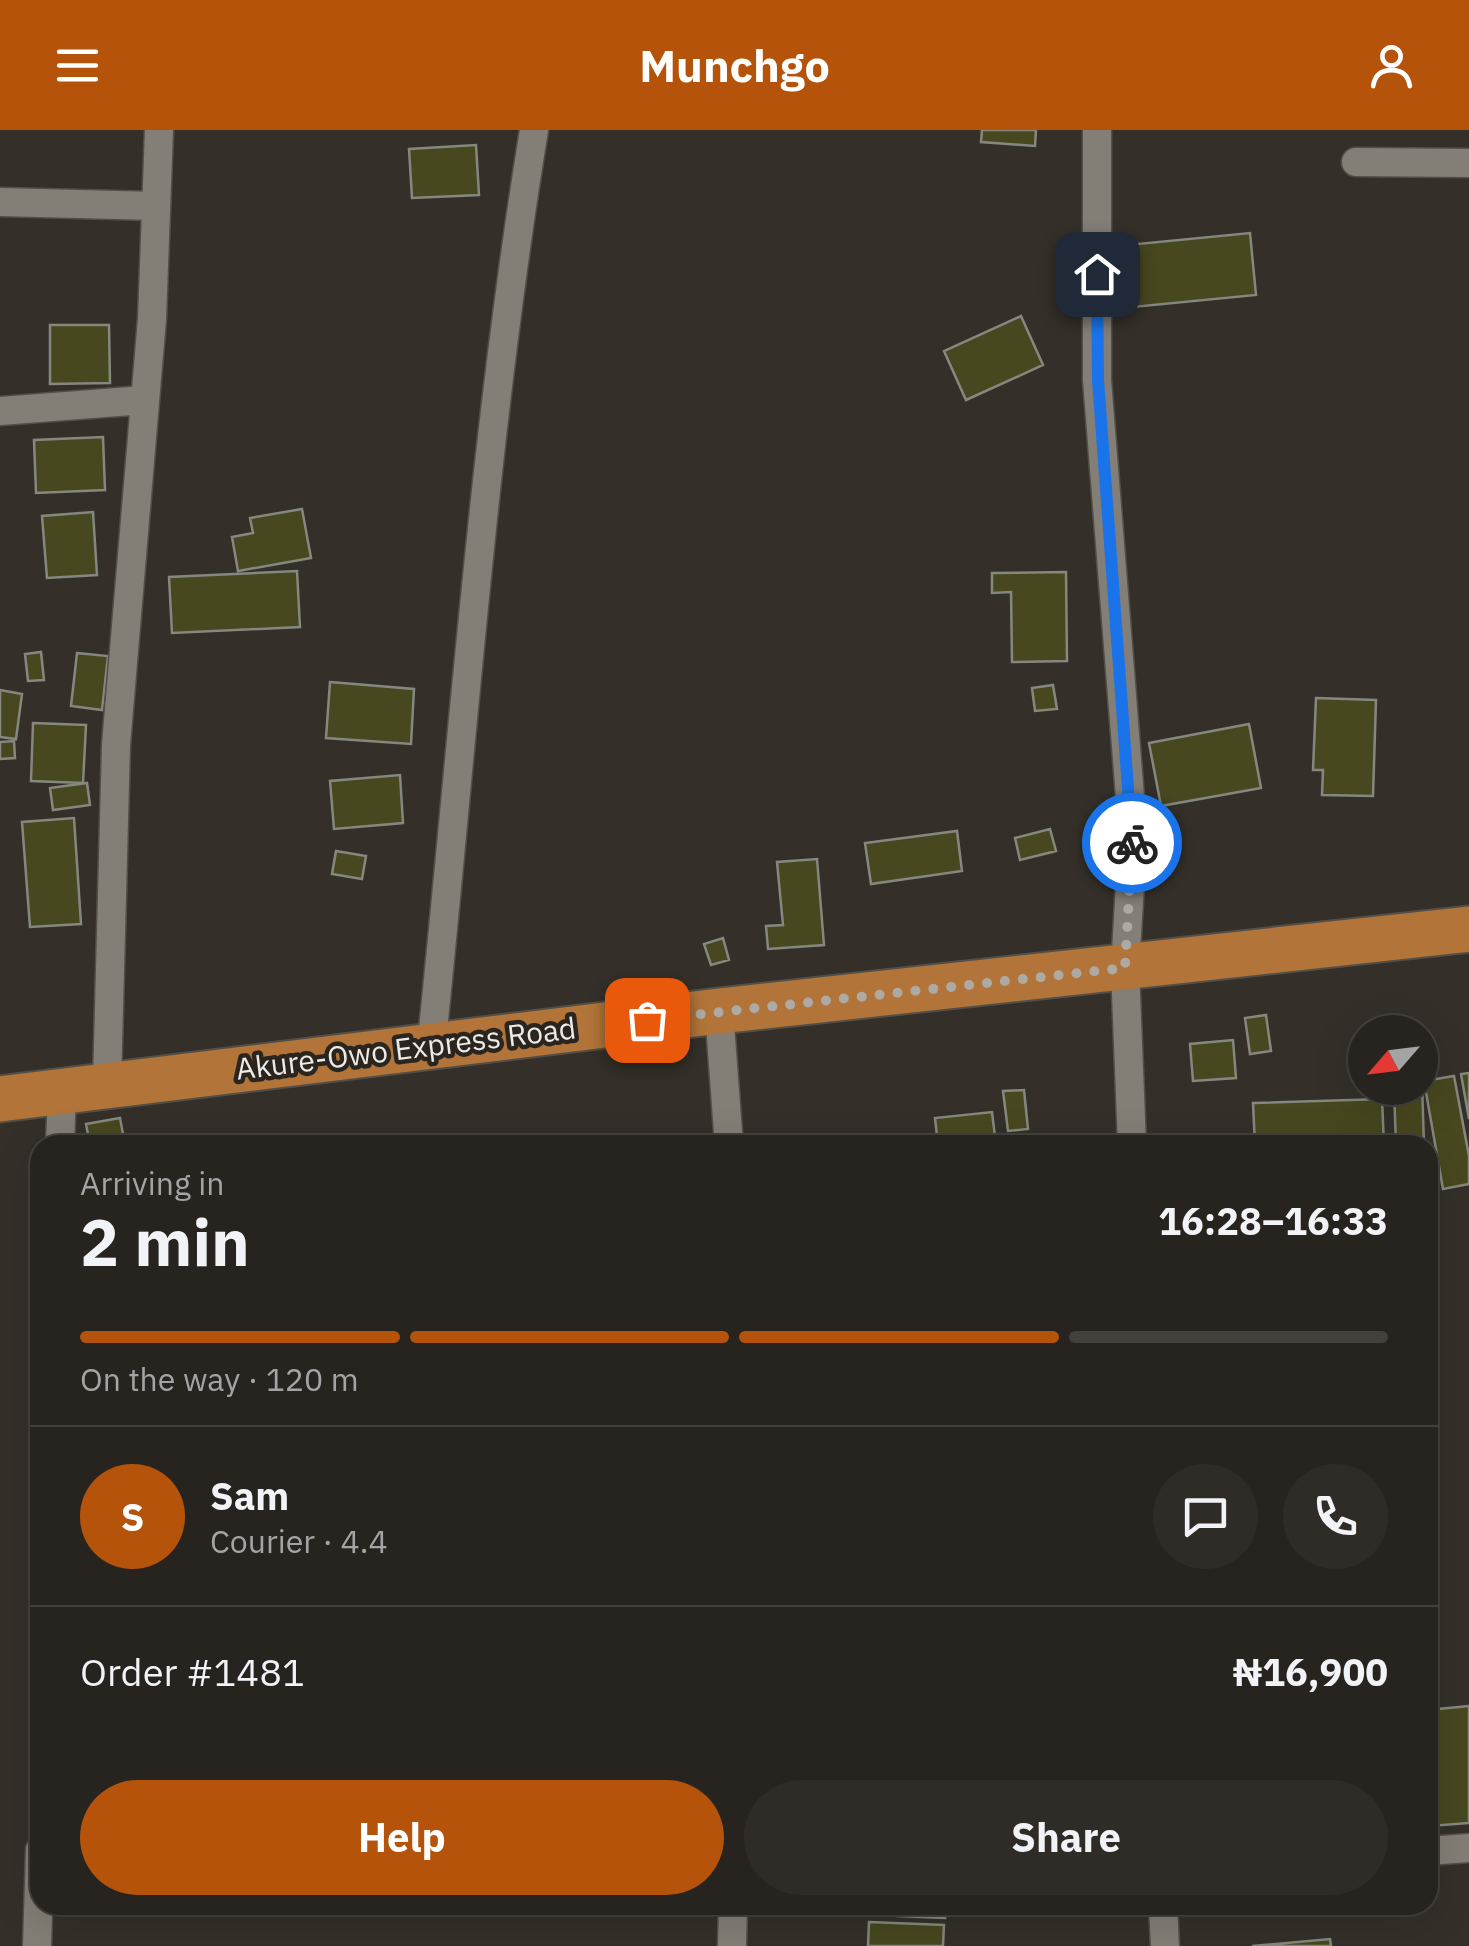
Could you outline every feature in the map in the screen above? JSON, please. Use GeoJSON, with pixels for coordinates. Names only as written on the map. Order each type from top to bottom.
{"type":"FeatureCollection","features":[{"type":"Feature","properties":{"kind":"highway","name":"Akure-Owo Express Road"},"geometry":{"type":"LineString","coordinates":[[0,1099],[719,1011],[1469,929]]}},
{"type":"Feature","properties":{"kind":"street"},"geometry":{"type":"LineString","coordinates":[[107,1083],[116,745],[144,400],[159,130]]}},
{"type":"Feature","properties":{"kind":"street"},"geometry":{"type":"LineString","coordinates":[[431,1049],[494,418],[534,130]]}},
{"type":"Feature","properties":{"kind":"street"},"geometry":{"type":"LineString","coordinates":[[1097,130],[1098,380],[1133,835],[1125,968],[1132,1135]]}},
{"type":"Feature","properties":{"kind":"street"},"geometry":{"type":"LineString","coordinates":[[1356,162],[1469,163]]}},
{"type":"Feature","properties":{"kind":"street"},"geometry":{"type":"LineString","coordinates":[[0,202],[156,206]]}},
{"type":"Feature","properties":{"kind":"street"},"geometry":{"type":"LineString","coordinates":[[0,411],[144,400]]}},
{"type":"Feature","properties":{"kind":"street"},"geometry":{"type":"LineString","coordinates":[[719,1011],[728,1135]]}},
{"type":"Feature","properties":{"kind":"street"},"geometry":{"type":"LineString","coordinates":[[60,1135],[62,1092]]}},
{"type":"Feature","properties":{"kind":"street"},"geometry":{"type":"LineString","coordinates":[[1438,1851],[1469,1848]]}},
{"type":"Feature","properties":{"kind":"street"},"geometry":{"type":"LineString","coordinates":[[37,1946],[38,1915]]}},
{"type":"Feature","properties":{"kind":"street"},"geometry":{"type":"LineString","coordinates":[[732,1946],[733,1915]]}},
{"type":"Feature","properties":{"kind":"street"},"geometry":{"type":"LineString","coordinates":[[1163,1915],[1165,1946]]}},
{"type":"Feature","properties":{"kind":"building"},"geometry":{"type":"Polygon","coordinates":[[[982,130],[1036,130],[1035,146],[981,142],[982,130]]]}},
{"type":"Feature","properties":{"kind":"building"},"geometry":{"type":"Polygon","coordinates":[[[476,145],[479,195],[412,198],[409,149],[476,145]]]}},
{"type":"Feature","properties":{"kind":"building"},"geometry":{"type":"Polygon","coordinates":[[[1250,233],[1256,295],[1133,307],[1127,245],[1250,233]]]}},
{"type":"Feature","properties":{"kind":"building"},"geometry":{"type":"Polygon","coordinates":[[[1021,316],[1043,365],[966,400],[944,351],[1021,316]]]}},
{"type":"Feature","properties":{"kind":"building"},"geometry":{"type":"Polygon","coordinates":[[[50,325],[109,325],[110,383],[50,384],[50,325]]]}},
{"type":"Feature","properties":{"kind":"building"},"geometry":{"type":"Polygon","coordinates":[[[103,437],[105,490],[36,493],[34,440],[103,437]]]}},
{"type":"Feature","properties":{"kind":"building"},"geometry":{"type":"Polygon","coordinates":[[[302,509],[311,558],[238,571],[232,537],[253,533],[250,518],[302,509]]]}},
{"type":"Feature","properties":{"kind":"building"},"geometry":{"type":"Polygon","coordinates":[[[93,512],[97,575],[47,578],[42,516],[93,512]]]}},
{"type":"Feature","properties":{"kind":"building"},"geometry":{"type":"Polygon","coordinates":[[[297,571],[300,627],[172,633],[169,577],[297,571]]]}},
{"type":"Feature","properties":{"kind":"building"},"geometry":{"type":"Polygon","coordinates":[[[1066,572],[1067,661],[1012,662],[1011,592],[992,593],[992,573],[1066,572]]]}},
{"type":"Feature","properties":{"kind":"building"},"geometry":{"type":"Polygon","coordinates":[[[41,652],[44,680],[28,681],[25,654],[41,652]]]}},
{"type":"Feature","properties":{"kind":"building"},"geometry":{"type":"Polygon","coordinates":[[[77,653],[108,656],[102,710],[71,706],[77,653]]]}},
{"type":"Feature","properties":{"kind":"building"},"geometry":{"type":"Polygon","coordinates":[[[330,682],[414,689],[411,744],[326,738],[330,682]]]}},
{"type":"Feature","properties":{"kind":"building"},"geometry":{"type":"Polygon","coordinates":[[[1053,685],[1057,709],[1035,711],[1032,688],[1053,685]]]}},
{"type":"Feature","properties":{"kind":"building"},"geometry":{"type":"Polygon","coordinates":[[[0,690],[22,694],[16,739],[0,737],[0,690]]]}},
{"type":"Feature","properties":{"kind":"building"},"geometry":{"type":"Polygon","coordinates":[[[1316,698],[1376,700],[1373,796],[1322,795],[1323,770],[1313,770],[1316,698]]]}},
{"type":"Feature","properties":{"kind":"building"},"geometry":{"type":"Polygon","coordinates":[[[33,723],[86,725],[83,783],[31,781],[33,723]]]}},
{"type":"Feature","properties":{"kind":"building"},"geometry":{"type":"Polygon","coordinates":[[[1249,724],[1261,788],[1161,806],[1149,743],[1249,724]]]}},
{"type":"Feature","properties":{"kind":"building"},"geometry":{"type":"Polygon","coordinates":[[[14,741],[15,758],[0,759],[0,742],[14,741]]]}},
{"type":"Feature","properties":{"kind":"building"},"geometry":{"type":"Polygon","coordinates":[[[400,775],[403,823],[334,829],[330,781],[400,775]]]}},
{"type":"Feature","properties":{"kind":"building"},"geometry":{"type":"Polygon","coordinates":[[[87,783],[90,805],[53,810],[50,788],[87,783]]]}},
{"type":"Feature","properties":{"kind":"building"},"geometry":{"type":"Polygon","coordinates":[[[74,818],[81,924],[30,927],[22,822],[74,818]]]}},
{"type":"Feature","properties":{"kind":"building"},"geometry":{"type":"Polygon","coordinates":[[[1050,829],[1056,851],[1020,860],[1015,838],[1050,829]]]}},
{"type":"Feature","properties":{"kind":"building"},"geometry":{"type":"Polygon","coordinates":[[[957,831],[962,871],[871,884],[865,843],[957,831]]]}},
{"type":"Feature","properties":{"kind":"building"},"geometry":{"type":"Polygon","coordinates":[[[336,851],[366,856],[362,879],[332,874],[336,851]]]}},
{"type":"Feature","properties":{"kind":"building"},"geometry":{"type":"Polygon","coordinates":[[[817,859],[824,945],[768,949],[766,926],[783,925],[777,862],[817,859]]]}},
{"type":"Feature","properties":{"kind":"building"},"geometry":{"type":"Polygon","coordinates":[[[723,938],[729,960],[711,965],[704,944],[723,938]]]}},
{"type":"Feature","properties":{"kind":"building"},"geometry":{"type":"Polygon","coordinates":[[[1266,1015],[1271,1051],[1250,1054],[1245,1018],[1266,1015]]]}},
{"type":"Feature","properties":{"kind":"building"},"geometry":{"type":"Polygon","coordinates":[[[1233,1040],[1236,1078],[1193,1081],[1190,1044],[1233,1040]]]}},
{"type":"Feature","properties":{"kind":"building"},"geometry":{"type":"Polygon","coordinates":[[[1469,1073],[1469,1119],[1461,1074],[1469,1073]]]}},
{"type":"Feature","properties":{"kind":"building"},"geometry":{"type":"Polygon","coordinates":[[[1454,1076],[1469,1156],[1469,1184],[1443,1189],[1438,1135],[1434,1135],[1428,1105],[1438,1105],[1438,1079],[1454,1076]]]}},
{"type":"Feature","properties":{"kind":"building"},"geometry":{"type":"Polygon","coordinates":[[[1024,1090],[1028,1129],[1008,1131],[1003,1091],[1024,1090]]]}},
{"type":"Feature","properties":{"kind":"building"},"geometry":{"type":"Polygon","coordinates":[[[1348,1100],[1348,1105],[1382,1105],[1384,1135],[1255,1135],[1253,1103],[1348,1100]]]}},
{"type":"Feature","properties":{"kind":"building"},"geometry":{"type":"Polygon","coordinates":[[[1395,1105],[1423,1105],[1424,1135],[1396,1135],[1395,1105]]]}},
{"type":"Feature","properties":{"kind":"building"},"geometry":{"type":"Polygon","coordinates":[[[992,1112],[995,1135],[937,1135],[935,1118],[992,1112]]]}},
{"type":"Feature","properties":{"kind":"building"},"geometry":{"type":"Polygon","coordinates":[[[120,1118],[123,1135],[88,1135],[86,1124],[120,1118]]]}},
{"type":"Feature","properties":{"kind":"building"},"geometry":{"type":"Polygon","coordinates":[[[1469,1706],[1469,1823],[1438,1825],[1438,1709],[1469,1706]]]}},
{"type":"Feature","properties":{"kind":"building"},"geometry":{"type":"Polygon","coordinates":[[[945,1915],[945,1918],[897,1916],[945,1915]]]}},
{"type":"Feature","properties":{"kind":"building"},"geometry":{"type":"Polygon","coordinates":[[[869,1922],[944,1925],[943,1946],[868,1946],[869,1922]]]}},
{"type":"Feature","properties":{"kind":"building"},"geometry":{"type":"Polygon","coordinates":[[[1330,1939],[1331,1946],[1252,1946],[1330,1939]]]}},
{"type":"Feature","properties":{"kind":"way so far"},"geometry":{"type":"LineString","coordinates":[[647,1020],[1125,968],[1132,843]]}},
{"type":"Feature","properties":{"kind":"route"},"geometry":{"type":"LineString","coordinates":[[1097,274],[1098,380],[1132,843]]}}]}
